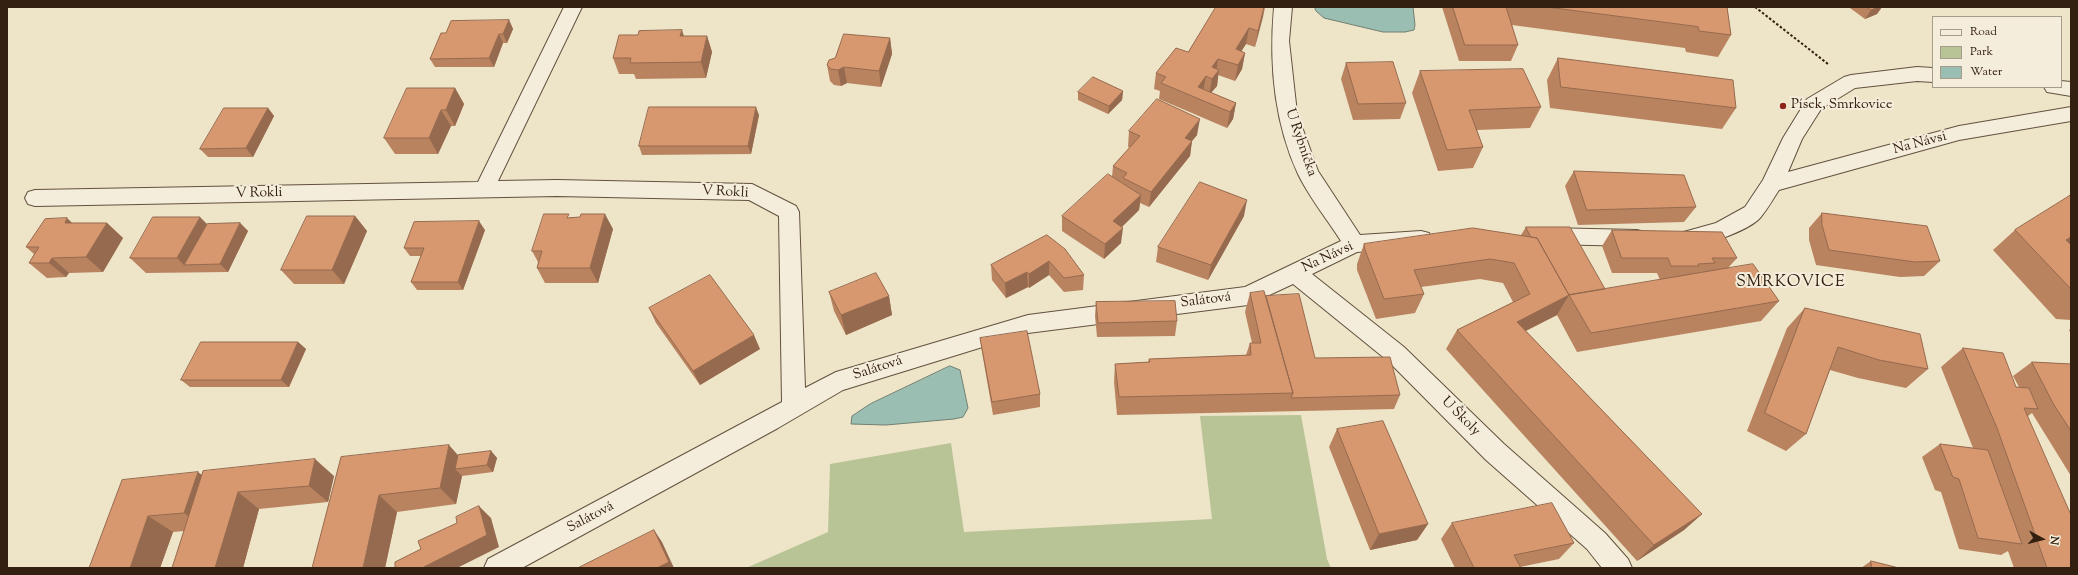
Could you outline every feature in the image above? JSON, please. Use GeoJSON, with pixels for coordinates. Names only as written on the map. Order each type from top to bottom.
{"type":"FeatureCollection","features":[{"type":"Feature","properties":{"kind":"street"},"geometry":{"type":"LineString","coordinates":[[484,190],[573,7]]}},
{"type":"Feature","properties":{"kind":"street","name":"U Rybníčka"},"geometry":{"type":"LineString","coordinates":[[1283,7],[1280,41],[1287,112],[1308,173],[1354,244]]}},
{"type":"Feature","properties":{"kind":"street"},"geometry":{"type":"LineString","coordinates":[[1527,236],[1686,239],[1722,230],[1752,213],[1772,184],[1793,138],[1814,104],[1851,82],[1917,74],[1932,75]]}},
{"type":"Feature","properties":{"kind":"street","name":"Na Návsi"},"geometry":{"type":"LineString","coordinates":[[1772,184],[1959,133],[2071,114]]}},
{"type":"Feature","properties":{"kind":"street","name":"V Rokli"},"geometry":{"type":"LineString","coordinates":[[35,198],[557,188],[752,192],[789,212],[794,407]]}},
{"type":"Feature","properties":{"kind":"street","name":"Na Návsi"},"geometry":{"type":"LineString","coordinates":[[1294,273],[1354,244],[1444,238]]}},
{"type":"Feature","properties":{"kind":"street","name":"Salátová"},"geometry":{"type":"LineString","coordinates":[[497,568],[794,407],[836,382],[921,355],[1028,324],[1248,296],[1294,273]]}},
{"type":"Feature","properties":{"kind":"street","name":"U Školy"},"geometry":{"type":"LineString","coordinates":[[1294,273],[1396,354],[1495,452],[1596,541],[1619,568]]}},
{"type":"Feature","properties":{"kind":"path"},"geometry":{"type":"LineString","coordinates":[[1754,7],[1851,82]]}},
{"type":"Feature","properties":{"kind":"green space"},"geometry":{"type":"Polygon","coordinates":[[[1301,415],[1327,559],[1331,568],[746,568],[828,532],[830,464],[951,443],[964,532],[1212,519],[1200,416],[1301,415]]]}},
{"type":"Feature","properties":{"kind":"water"},"geometry":{"type":"Polygon","coordinates":[[[1315,7],[1413,7],[1415,25],[1414,30],[1405,32],[1383,32],[1324,18],[1316,11],[1315,7]]]}},
{"type":"Feature","properties":{"kind":"water"},"geometry":{"type":"Polygon","coordinates":[[[950,366],[960,370],[968,408],[963,417],[886,425],[851,424],[852,416],[870,404],[950,366]]]}},
{"type":"Feature","properties":{"kind":"building"},"geometry":{"type":"Polygon","coordinates":[[[1216,7],[1264,7],[1258,31],[1249,28],[1236,49],[1245,53],[1238,65],[1218,59],[1212,67],[1219,70],[1212,79],[1206,76],[1198,87],[1236,103],[1230,112],[1161,83],[1166,77],[1156,73],[1176,48],[1188,52],[1216,7]]]}},
{"type":"Feature","properties":{"kind":"building"},"geometry":{"type":"Polygon","coordinates":[[[1453,7],[1506,7],[1518,45],[1465,45],[1453,7]]]}},
{"type":"Feature","properties":{"kind":"building"},"geometry":{"type":"Polygon","coordinates":[[[1547,7],[1727,7],[1731,35],[1699,31],[1698,27],[1547,7]]]}},
{"type":"Feature","properties":{"kind":"building"},"geometry":{"type":"Polygon","coordinates":[[[1867,7],[1879,7],[1871,10],[1867,7]]]}},
{"type":"Feature","properties":{"kind":"building"},"geometry":{"type":"Polygon","coordinates":[[[509,20],[503,34],[499,34],[489,58],[430,59],[441,33],[446,33],[451,21],[509,20]]]}},
{"type":"Feature","properties":{"kind":"building"},"geometry":{"type":"Polygon","coordinates":[[[682,30],[680,36],[707,36],[701,62],[630,63],[631,58],[613,58],[619,35],[638,35],[639,31],[682,30]]]}},
{"type":"Feature","properties":{"kind":"building"},"geometry":{"type":"Polygon","coordinates":[[[844,34],[890,38],[879,71],[844,67],[838,70],[831,69],[827,65],[829,60],[835,58],[844,34]]]}},
{"type":"Feature","properties":{"kind":"building"},"geometry":{"type":"Polygon","coordinates":[[[1558,58],[1733,80],[1736,108],[1561,87],[1558,58]]]}},
{"type":"Feature","properties":{"kind":"building"},"geometry":{"type":"Polygon","coordinates":[[[1393,62],[1406,103],[1358,104],[1346,63],[1393,62]]]}},
{"type":"Feature","properties":{"kind":"building"},"geometry":{"type":"Polygon","coordinates":[[[1523,69],[1541,107],[1469,110],[1483,147],[1447,150],[1420,71],[1523,69]]]}},
{"type":"Feature","properties":{"kind":"building"},"geometry":{"type":"Polygon","coordinates":[[[1093,77],[1123,91],[1109,106],[1078,92],[1093,77]]]}},
{"type":"Feature","properties":{"kind":"building"},"geometry":{"type":"Polygon","coordinates":[[[407,88],[455,88],[446,110],[441,110],[429,138],[384,138],[407,88]]]}},
{"type":"Feature","properties":{"kind":"building"},"geometry":{"type":"Polygon","coordinates":[[[1157,99],[1200,119],[1185,138],[1192,141],[1151,192],[1123,178],[1127,173],[1113,166],[1140,136],[1129,131],[1157,99]]]}},
{"type":"Feature","properties":{"kind":"building"},"geometry":{"type":"Polygon","coordinates":[[[649,107],[756,107],[748,146],[639,146],[649,107]]]}},
{"type":"Feature","properties":{"kind":"building"},"geometry":{"type":"Polygon","coordinates":[[[224,108],[268,108],[246,148],[200,149],[224,108]]]}},
{"type":"Feature","properties":{"kind":"building"},"geometry":{"type":"Polygon","coordinates":[[[1574,171],[1684,175],[1696,207],[1587,210],[1574,171]]]}},
{"type":"Feature","properties":{"kind":"building"},"geometry":{"type":"Polygon","coordinates":[[[1108,174],[1141,195],[1113,221],[1123,228],[1105,244],[1062,216],[1108,174]]]}},
{"type":"Feature","properties":{"kind":"building"},"geometry":{"type":"Polygon","coordinates":[[[1200,182],[1247,200],[1211,265],[1158,247],[1200,182]]]}},
{"type":"Feature","properties":{"kind":"building"},"geometry":{"type":"Polygon","coordinates":[[[2071,195],[2071,237],[2066,240],[2071,245],[2071,289],[2015,230],[2071,195]]]}},
{"type":"Feature","properties":{"kind":"building"},"geometry":{"type":"Polygon","coordinates":[[[1822,213],[1927,226],[1940,261],[1915,262],[1829,250],[1822,225],[1822,213]]]}},
{"type":"Feature","properties":{"kind":"building"},"geometry":{"type":"Polygon","coordinates":[[[544,214],[569,214],[567,218],[580,217],[581,214],[605,214],[590,268],[537,268],[542,251],[532,251],[544,214]]]}},
{"type":"Feature","properties":{"kind":"building"},"geometry":{"type":"Polygon","coordinates":[[[307,216],[355,216],[332,270],[281,270],[307,216]]]}},
{"type":"Feature","properties":{"kind":"building"},"geometry":{"type":"Polygon","coordinates":[[[153,217],[200,217],[177,258],[130,258],[153,217]]]}},
{"type":"Feature","properties":{"kind":"building"},"geometry":{"type":"Polygon","coordinates":[[[67,218],[65,223],[107,223],[86,257],[52,258],[49,263],[29,263],[39,247],[26,247],[45,219],[67,218]]]}},
{"type":"Feature","properties":{"kind":"building"},"geometry":{"type":"Polygon","coordinates":[[[479,221],[458,282],[411,282],[424,248],[404,248],[414,222],[479,221]]]}},
{"type":"Feature","properties":{"kind":"building"},"geometry":{"type":"Polygon","coordinates":[[[240,223],[220,264],[184,265],[207,224],[240,223]]]}},
{"type":"Feature","properties":{"kind":"building"},"geometry":{"type":"Polygon","coordinates":[[[1526,227],[1570,227],[1605,289],[1569,295],[1537,238],[1531,237],[1526,227]]]}},
{"type":"Feature","properties":{"kind":"building"},"geometry":{"type":"Polygon","coordinates":[[[1473,228],[1537,238],[1569,295],[1517,322],[1702,514],[1654,545],[1457,330],[1530,294],[1514,263],[1490,259],[1414,270],[1424,294],[1384,299],[1364,244],[1473,228]]]}},
{"type":"Feature","properties":{"kind":"building"},"geometry":{"type":"Polygon","coordinates":[[[1612,230],[1722,232],[1737,258],[1712,258],[1715,263],[1698,264],[1699,266],[1671,266],[1668,258],[1622,258],[1612,230]]]}},
{"type":"Feature","properties":{"kind":"building"},"geometry":{"type":"Polygon","coordinates":[[[1047,235],[1065,249],[1084,275],[1064,278],[1049,261],[1029,274],[1027,272],[1005,283],[991,265],[1047,235]]]}},
{"type":"Feature","properties":{"kind":"building"},"geometry":{"type":"Polygon","coordinates":[[[1753,264],[1779,301],[1591,333],[1569,295],[1753,264]]]}},
{"type":"Feature","properties":{"kind":"building"},"geometry":{"type":"Polygon","coordinates":[[[876,273],[889,296],[841,315],[829,292],[876,273]]]}},
{"type":"Feature","properties":{"kind":"building"},"geometry":{"type":"Polygon","coordinates":[[[710,275],[754,335],[693,371],[649,308],[710,275]]]}},
{"type":"Feature","properties":{"kind":"building"},"geometry":{"type":"Polygon","coordinates":[[[1264,291],[1293,393],[1119,397],[1115,364],[1150,362],[1149,359],[1251,355],[1250,343],[1261,343],[1250,293],[1264,291]]]}},
{"type":"Feature","properties":{"kind":"building"},"geometry":{"type":"Polygon","coordinates":[[[1299,294],[1315,358],[1390,357],[1400,395],[1291,398],[1293,393],[1266,296],[1299,294]]]}},
{"type":"Feature","properties":{"kind":"building"},"geometry":{"type":"Polygon","coordinates":[[[1175,301],[1177,321],[1098,323],[1096,302],[1175,301]]]}},
{"type":"Feature","properties":{"kind":"building"},"geometry":{"type":"Polygon","coordinates":[[[1805,308],[1920,334],[1928,369],[1879,360],[1838,347],[1806,434],[1765,413],[1805,308]]]}},
{"type":"Feature","properties":{"kind":"building"},"geometry":{"type":"Polygon","coordinates":[[[1027,331],[1040,394],[992,402],[980,338],[1027,331]]]}},
{"type":"Feature","properties":{"kind":"building"},"geometry":{"type":"Polygon","coordinates":[[[201,342],[298,342],[281,380],[181,380],[201,342]]]}},
{"type":"Feature","properties":{"kind":"building"},"geometry":{"type":"Polygon","coordinates":[[[1963,348],[2003,353],[2016,387],[2029,388],[2038,409],[2024,408],[2071,515],[2071,568],[2047,568],[1997,428],[1963,348]]]}},
{"type":"Feature","properties":{"kind":"building"},"geometry":{"type":"Polygon","coordinates":[[[2032,362],[2071,364],[2071,431],[2054,405],[2032,362]]]}},
{"type":"Feature","properties":{"kind":"building"},"geometry":{"type":"Polygon","coordinates":[[[1383,421],[1428,524],[1379,534],[1337,429],[1383,421]]]}},
{"type":"Feature","properties":{"kind":"building"},"geometry":{"type":"Polygon","coordinates":[[[1940,444],[1988,450],[2022,544],[1978,538],[1959,479],[1953,477],[1940,444]]]}},
{"type":"Feature","properties":{"kind":"building"},"geometry":{"type":"Polygon","coordinates":[[[449,445],[440,488],[379,495],[363,568],[312,568],[341,457],[449,445]]]}},
{"type":"Feature","properties":{"kind":"building"},"geometry":{"type":"Polygon","coordinates":[[[491,451],[487,465],[455,469],[458,455],[491,451]]]}},
{"type":"Feature","properties":{"kind":"building"},"geometry":{"type":"Polygon","coordinates":[[[315,459],[309,486],[238,492],[215,568],[172,568],[203,471],[315,459]]]}},
{"type":"Feature","properties":{"kind":"building"},"geometry":{"type":"Polygon","coordinates":[[[198,472],[184,513],[148,516],[130,568],[89,568],[122,480],[198,472]]]}},
{"type":"Feature","properties":{"kind":"building"},"geometry":{"type":"Polygon","coordinates":[[[1552,503],[1574,543],[1514,555],[1521,568],[1474,568],[1452,523],[1552,503]]]}},
{"type":"Feature","properties":{"kind":"building"},"geometry":{"type":"Polygon","coordinates":[[[479,506],[487,535],[422,568],[395,568],[395,562],[421,549],[418,541],[457,523],[456,517],[479,506]]]}},
{"type":"Feature","properties":{"kind":"building"},"geometry":{"type":"Polygon","coordinates":[[[654,530],[669,562],[657,568],[578,568],[654,530]]]}},
{"type":"Feature","properties":{"kind":"building"},"geometry":{"type":"Polygon","coordinates":[[[1871,561],[1899,568],[1872,568],[1871,561]]]}},
{"type":"Feature","properties":{"kind":"place","name":"Písek, Smrkovice"},"geometry":{"type":"Point","coordinates":[1783,106]}},
{"type":"Feature","properties":{"kind":"district","name":"SMRKOVICE"},"geometry":{"type":"Point","coordinates":[1791,283]}}]}
